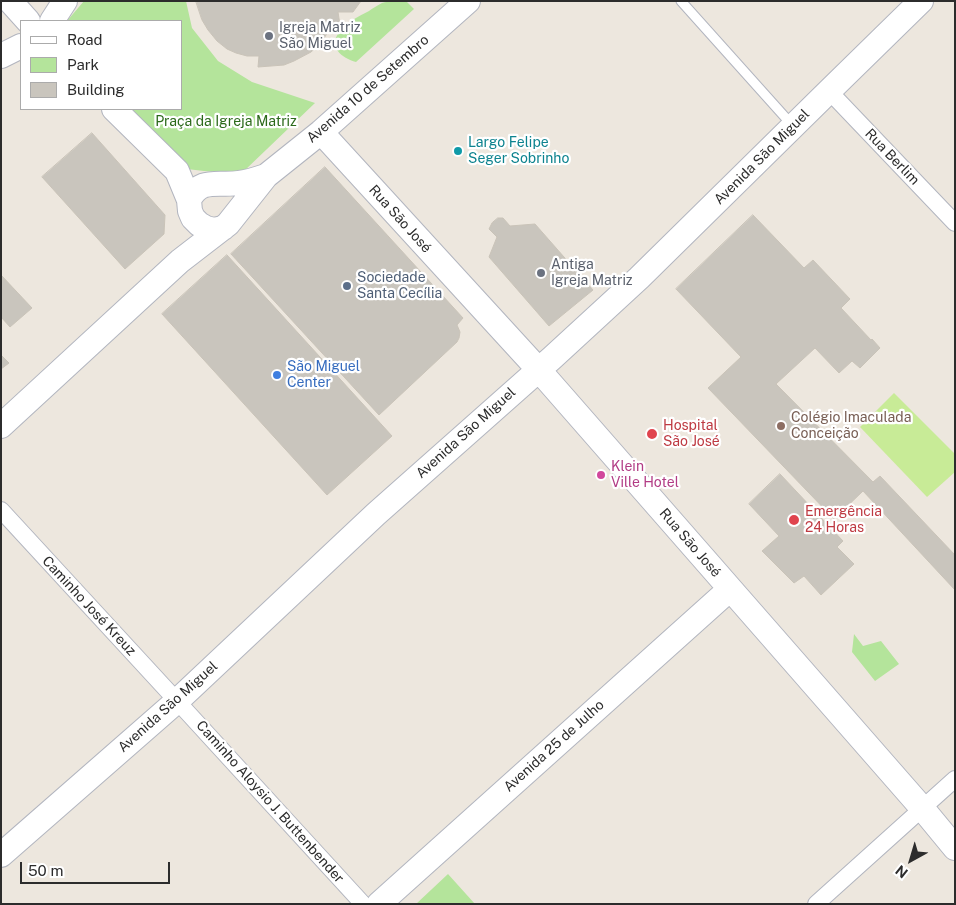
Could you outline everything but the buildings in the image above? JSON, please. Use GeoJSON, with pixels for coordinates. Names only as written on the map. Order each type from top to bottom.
{"type":"FeatureCollection","features":[{"type":"Feature","properties":{"kind":"main road"},"geometry":{"type":"LineString","coordinates":[[10,1],[27,20]]}},
{"type":"Feature","properties":{"kind":"main road"},"geometry":{"type":"LineString","coordinates":[[53,20],[65,1]]}},
{"type":"Feature","properties":{"kind":"main road","name":"Avenida 10 de Setembro"},"geometry":{"type":"LineString","coordinates":[[1,426],[180,261],[227,224],[266,176],[321,132],[468,1]]}},
{"type":"Feature","properties":{"kind":"main road","name":"Avenida São Miguel"},"geometry":{"type":"LineString","coordinates":[[1,855],[177,701],[376,514],[639,278],[921,1]]}},
{"type":"Feature","properties":{"kind":"main road"},"geometry":{"type":"LineString","coordinates":[[1,56],[20,46]]}},
{"type":"Feature","properties":{"kind":"main road"},"geometry":{"type":"LineString","coordinates":[[115,110],[200,195]]}},
{"type":"Feature","properties":{"kind":"main road","name":"Rua São José"},"geometry":{"type":"LineString","coordinates":[[321,132],[538,369],[955,848]]}},
{"type":"Feature","properties":{"kind":"main road","name":"Avenida 10 de Setembro"},"geometry":{"type":"LineString","coordinates":[[180,261],[190,242],[192,222],[200,195],[266,176]]}},
{"type":"Feature","properties":{"kind":"main road"},"geometry":{"type":"LineString","coordinates":[[225,187],[235,202],[235,211],[227,224],[214,230],[206,228],[193,218],[200,195],[225,187]]}},
{"type":"Feature","properties":{"kind":"main road","name":"Avenida 25 de Julho"},"geometry":{"type":"LineString","coordinates":[[379,904],[730,589]]}},
{"type":"Feature","properties":{"kind":"street","name":"Rua Berlim"},"geometry":{"type":"LineString","coordinates":[[829,90],[955,223]]}},
{"type":"Feature","properties":{"kind":"street","name":"Caminho José Kreuz"},"geometry":{"type":"LineString","coordinates":[[1,510],[177,701]]}},
{"type":"Feature","properties":{"kind":"street","name":"Caminho Aloysio J. Buttenbender"},"geometry":{"type":"LineString","coordinates":[[177,701],[362,904]]}},
{"type":"Feature","properties":{"kind":"street"},"geometry":{"type":"LineString","coordinates":[[816,904],[955,779]]}},
{"type":"Feature","properties":{"kind":"lane"},"geometry":{"type":"LineString","coordinates":[[681,1],[793,126]]}},
{"type":"Feature","properties":{"kind":"green space","name":"Praça da Igreja Matriz"},"geometry":{"type":"Polygon","coordinates":[[[84,1],[186,1],[192,28],[218,61],[252,82],[315,103],[243,172],[233,173],[187,169],[123,110],[182,110],[182,20],[68,20],[84,1]]]}},
{"type":"Feature","properties":{"kind":"green space"},"geometry":{"type":"Polygon","coordinates":[[[406,1],[414,9],[356,62],[341,55],[336,47],[336,37],[350,22],[382,3],[406,1]]]}},
{"type":"Feature","properties":{"kind":"green space"},"geometry":{"type":"Polygon","coordinates":[[[894,393],[955,454],[955,472],[927,497],[860,427],[894,393]]]}},
{"type":"Feature","properties":{"kind":"green space"},"geometry":{"type":"Polygon","coordinates":[[[854,634],[863,646],[881,641],[899,664],[875,681],[852,652],[854,634]]]}},
{"type":"Feature","properties":{"kind":"green space"},"geometry":{"type":"Polygon","coordinates":[[[448,874],[475,904],[416,904],[448,874]]]}},
{"type":"Feature","properties":{"kind":"place","name":"Igreja Matriz São Miguel"},"geometry":{"type":"Point","coordinates":[269,36]}},
{"type":"Feature","properties":{"kind":"place","name":"Largo Felipe Seger Sobrinho"},"geometry":{"type":"Point","coordinates":[458,151]}},
{"type":"Feature","properties":{"kind":"place","name":"Antiga Igreja Matriz"},"geometry":{"type":"Point","coordinates":[541,273]}},
{"type":"Feature","properties":{"kind":"place","name":"Sociedade Santa Cecília"},"geometry":{"type":"Point","coordinates":[347,286]}},
{"type":"Feature","properties":{"kind":"place","name":"São Miguel Center"},"geometry":{"type":"Point","coordinates":[277,375]}},
{"type":"Feature","properties":{"kind":"place","name":"Colégio Imaculada Conceição"},"geometry":{"type":"Point","coordinates":[781,426]}},
{"type":"Feature","properties":{"kind":"place","name":"Hospital São José"},"geometry":{"type":"Point","coordinates":[652,434]}},
{"type":"Feature","properties":{"kind":"place","name":"Klein Ville Hotel"},"geometry":{"type":"Point","coordinates":[601,475]}},
{"type":"Feature","properties":{"kind":"place","name":"Emergência 24 Horas"},"geometry":{"type":"Point","coordinates":[794,520]}}]}
